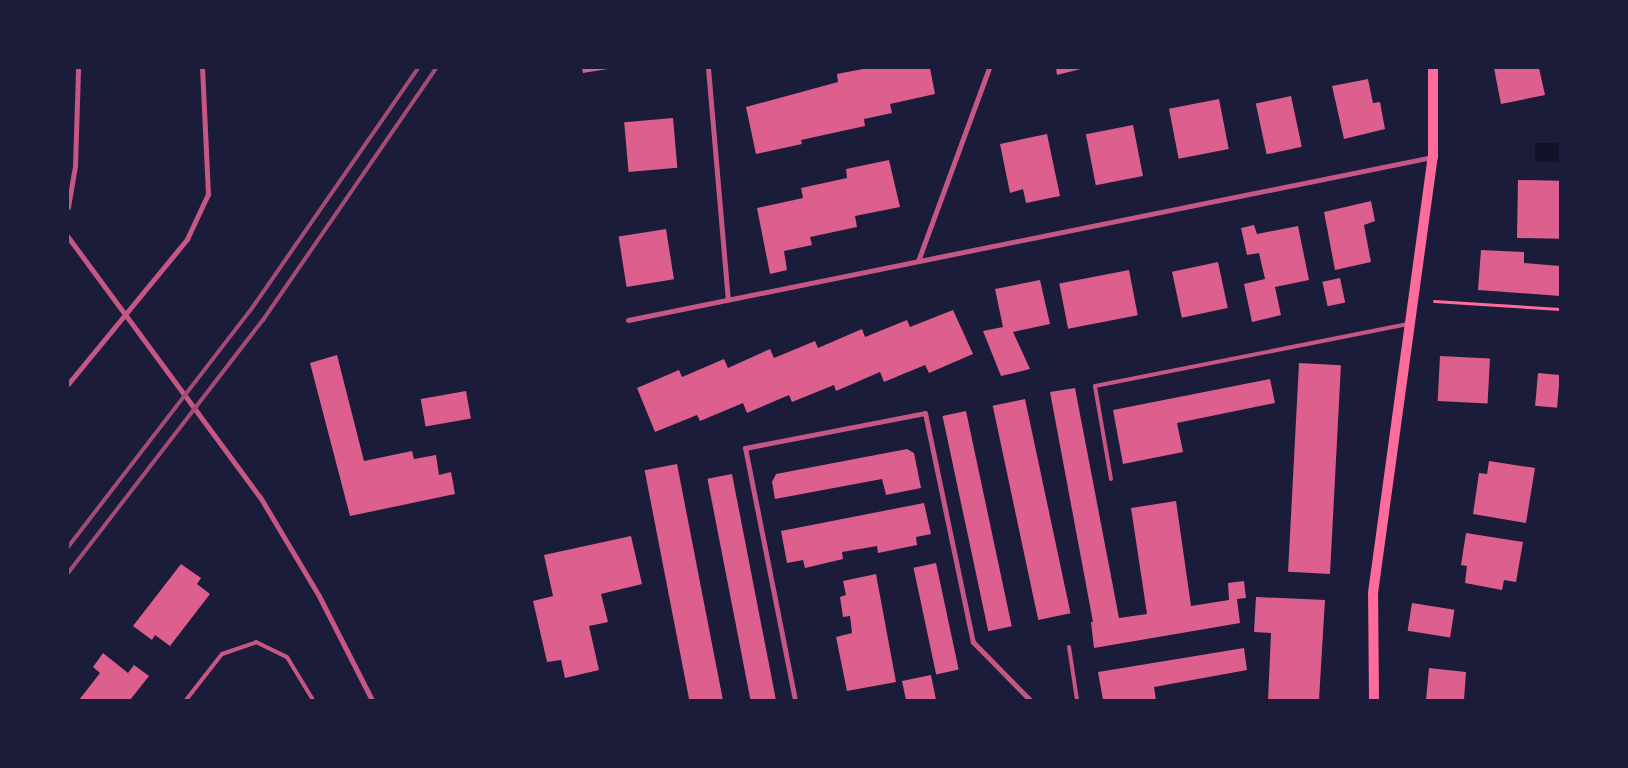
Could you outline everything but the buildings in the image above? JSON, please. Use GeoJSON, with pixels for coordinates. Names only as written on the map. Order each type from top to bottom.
{"type":"FeatureCollection","features":[{"type":"Feature","properties":{"kind":"main road"},"geometry":{"type":"LineString","coordinates":[[1374,700],[1373,593],[1433,157],[1433,68]]}},
{"type":"Feature","properties":{"kind":"street"},"geometry":{"type":"LineString","coordinates":[[68,207],[76,166],[78,68]]}},
{"type":"Feature","properties":{"kind":"street"},"geometry":{"type":"LineString","coordinates":[[68,384],[187,239],[208,194],[202,68]]}},
{"type":"Feature","properties":{"kind":"street"},"geometry":{"type":"LineString","coordinates":[[708,68],[728,299]]}},
{"type":"Feature","properties":{"kind":"street"},"geometry":{"type":"LineString","coordinates":[[918,261],[989,68]]}},
{"type":"Feature","properties":{"kind":"street"},"geometry":{"type":"LineString","coordinates":[[628,320],[1433,157]]}},
{"type":"Feature","properties":{"kind":"street"},"geometry":{"type":"LineString","coordinates":[[68,237],[97,279],[260,497],[319,596],[372,700]]}},
{"type":"Feature","properties":{"kind":"street"},"geometry":{"type":"LineString","coordinates":[[795,700],[745,448],[925,414],[973,642],[1030,700]]}},
{"type":"Feature","properties":{"kind":"lane"},"geometry":{"type":"LineString","coordinates":[[1111,479],[1096,386],[1410,324]]}},
{"type":"Feature","properties":{"kind":"lane"},"geometry":{"type":"LineString","coordinates":[[186,700],[222,654],[256,642],[287,657],[313,700]]}},
{"type":"Feature","properties":{"kind":"lane"},"geometry":{"type":"LineString","coordinates":[[1069,647],[1076,700]]}},
{"type":"Feature","properties":{"kind":"path"},"geometry":{"type":"LineString","coordinates":[[1413,300],[1560,309]]}},
{"type":"Feature","properties":{"kind":"shaded area"},"geometry":{"type":"Polygon","coordinates":[[[1535,143],[1560,143],[1560,162],[1535,162],[1535,143]]]}},
{"type":"Feature","properties":{"kind":"railway"},"geometry":{"type":"LineString","coordinates":[[68,547],[250,311],[418,68]]}},
{"type":"Feature","properties":{"kind":"railway"},"geometry":{"type":"LineString","coordinates":[[68,573],[263,320],[436,68]]}}]}
